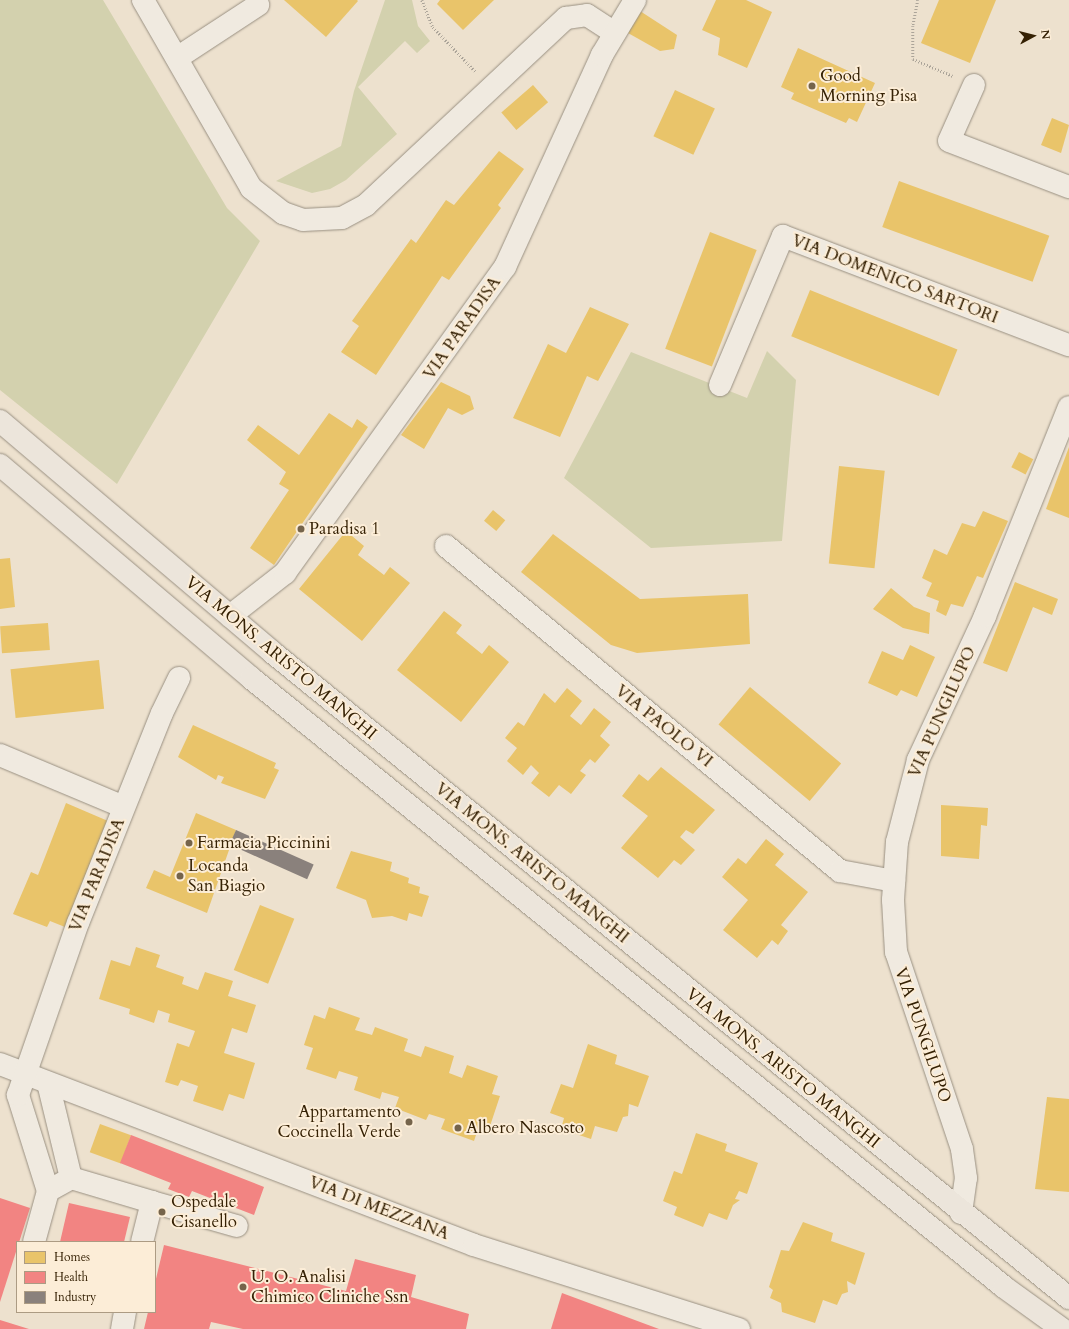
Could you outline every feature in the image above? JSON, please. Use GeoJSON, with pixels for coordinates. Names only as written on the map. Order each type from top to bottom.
{"type":"FeatureCollection","features":[{"type":"Feature","properties":{"kind":"main road","name":"VIA MONS. ARISTO MANGHI"},"geometry":{"type":"LineString","coordinates":[[0,421],[230,616],[961,1213],[1069,1298]]}},
{"type":"Feature","properties":{"kind":"main road","name":"VIA MONS. ARISTO MANGHI"},"geometry":{"type":"LineString","coordinates":[[0,465],[251,678],[1004,1287],[1062,1329]]}},
{"type":"Feature","properties":{"kind":"street"},"geometry":{"type":"LineString","coordinates":[[142,0],[251,188],[291,217],[331,220],[366,205],[566,18],[580,14],[615,33]]}},
{"type":"Feature","properties":{"kind":"street"},"geometry":{"type":"LineString","coordinates":[[555,27],[578,0]]}},
{"type":"Feature","properties":{"kind":"street","name":"VIA PARADISA"},"geometry":{"type":"LineString","coordinates":[[230,616],[285,573],[501,273],[615,33],[636,0]]}},
{"type":"Feature","properties":{"kind":"street"},"geometry":{"type":"LineString","coordinates":[[177,58],[258,5]]}},
{"type":"Feature","properties":{"kind":"street"},"geometry":{"type":"LineString","coordinates":[[974,84],[949,140],[1069,186]]}},
{"type":"Feature","properties":{"kind":"street","name":"VIA DOMENICO SARTORI"},"geometry":{"type":"LineString","coordinates":[[720,385],[782,236],[1069,345]]}},
{"type":"Feature","properties":{"kind":"street","name":"VIA PUNGILUPO"},"geometry":{"type":"LineString","coordinates":[[961,1213],[965,1164],[898,962],[894,933],[894,880],[900,828],[918,760],[988,609],[1069,407]]}},
{"type":"Feature","properties":{"kind":"street","name":"VIA PAOLO VI"},"geometry":{"type":"LineString","coordinates":[[446,546],[840,871],[894,880]]}},
{"type":"Feature","properties":{"kind":"street","name":"VIA PARADISA"},"geometry":{"type":"LineString","coordinates":[[48,1191],[18,1095],[24,1074],[124,807],[179,678]]}},
{"type":"Feature","properties":{"kind":"street"},"geometry":{"type":"LineString","coordinates":[[0,755],[124,807]]}},
{"type":"Feature","properties":{"kind":"street","name":"VIA DI MEZZANA"},"geometry":{"type":"LineString","coordinates":[[0,1064],[474,1245],[739,1329]]}},
{"type":"Feature","properties":{"kind":"street"},"geometry":{"type":"LineString","coordinates":[[48,1083],[71,1178]]}},
{"type":"Feature","properties":{"kind":"street"},"geometry":{"type":"LineString","coordinates":[[34,1241],[48,1191],[71,1178],[237,1226]]}},
{"type":"Feature","properties":{"kind":"street"},"geometry":{"type":"LineString","coordinates":[[142,1241],[152,1202]]}},
{"type":"Feature","properties":{"kind":"street"},"geometry":{"type":"LineString","coordinates":[[122,1329],[125,1313]]}},
{"type":"Feature","properties":{"kind":"path"},"geometry":{"type":"LineString","coordinates":[[422,0],[433,27],[479,75]]}},
{"type":"Feature","properties":{"kind":"path"},"geometry":{"type":"LineString","coordinates":[[918,0],[913,26],[913,59],[974,84]]}},
{"type":"Feature","properties":{"kind":"shaded area"},"geometry":{"type":"Polygon","coordinates":[[[0,0],[103,0],[227,208],[260,241],[117,484],[0,390],[0,0]]]}},
{"type":"Feature","properties":{"kind":"shaded area"},"geometry":{"type":"Polygon","coordinates":[[[385,0],[412,0],[418,26],[430,41],[417,53],[405,41],[358,87],[397,134],[346,180],[330,189],[312,193],[276,181],[341,146],[354,91],[385,0]]]}},
{"type":"Feature","properties":{"kind":"shaded area"},"geometry":{"type":"Polygon","coordinates":[[[767,351],[796,380],[782,541],[651,548],[564,478],[631,352],[747,398],[767,351]]]}},
{"type":"Feature","properties":{"kind":"building: Homes"},"geometry":{"type":"Polygon","coordinates":[[[284,0],[357,0],[358,1],[326,37],[284,0]]]}},
{"type":"Feature","properties":{"kind":"building: Homes"},"geometry":{"type":"Polygon","coordinates":[[[440,0],[494,0],[463,30],[437,4],[440,0]]]}},
{"type":"Feature","properties":{"kind":"building: Homes"},"geometry":{"type":"Polygon","coordinates":[[[716,0],[746,0],[772,12],[747,68],[718,55],[720,38],[702,30],[716,0]]]}},
{"type":"Feature","properties":{"kind":"building: Homes"},"geometry":{"type":"Polygon","coordinates":[[[939,0],[996,0],[970,63],[921,43],[939,0]]]}},
{"type":"Feature","properties":{"kind":"building: Homes"},"geometry":{"type":"Polygon","coordinates":[[[640,11],[677,35],[674,49],[660,51],[628,33],[640,11]]]}},
{"type":"Feature","properties":{"kind":"building: Homes"},"geometry":{"type":"Polygon","coordinates":[[[798,48],[875,83],[857,122],[849,118],[846,123],[791,99],[794,93],[781,87],[798,48]]]}},
{"type":"Feature","properties":{"kind":"building: Homes"},"geometry":{"type":"Polygon","coordinates":[[[533,85],[548,102],[516,130],[501,113],[533,85]]]}},
{"type":"Feature","properties":{"kind":"building: Homes"},"geometry":{"type":"Polygon","coordinates":[[[675,90],[715,109],[693,155],[653,136],[675,90]]]}},
{"type":"Feature","properties":{"kind":"building: Homes"},"geometry":{"type":"Polygon","coordinates":[[[1052,118],[1069,125],[1061,153],[1041,145],[1052,118]]]}},
{"type":"Feature","properties":{"kind":"building: Homes"},"geometry":{"type":"Polygon","coordinates":[[[499,151],[524,169],[498,205],[501,208],[449,280],[442,276],[376,375],[341,352],[359,326],[352,321],[411,239],[416,243],[446,200],[454,205],[499,151]]]}},
{"type":"Feature","properties":{"kind":"building: Homes"},"geometry":{"type":"Polygon","coordinates":[[[899,181],[1049,236],[1033,282],[882,227],[899,181]]]}},
{"type":"Feature","properties":{"kind":"building: Homes"},"geometry":{"type":"Polygon","coordinates":[[[710,232],[757,250],[712,367],[665,349],[710,232]]]}},
{"type":"Feature","properties":{"kind":"building: Homes"},"geometry":{"type":"Polygon","coordinates":[[[810,290],[957,350],[939,396],[791,336],[810,290]]]}},
{"type":"Feature","properties":{"kind":"building: Homes"},"geometry":{"type":"Polygon","coordinates":[[[590,307],[629,324],[598,381],[587,376],[560,437],[513,418],[548,344],[566,353],[590,307]]]}},
{"type":"Feature","properties":{"kind":"building: Homes"},"geometry":{"type":"Polygon","coordinates":[[[441,382],[470,396],[474,409],[462,415],[448,408],[424,449],[401,435],[441,382]]]}},
{"type":"Feature","properties":{"kind":"building: Homes"},"geometry":{"type":"Polygon","coordinates":[[[329,413],[352,428],[357,419],[368,427],[274,565],[250,548],[289,490],[279,484],[286,472],[247,440],[258,425],[299,455],[329,413]]]}},
{"type":"Feature","properties":{"kind":"building: Homes"},"geometry":{"type":"Polygon","coordinates":[[[1069,447],[1069,518],[1046,509],[1069,447]]]}},
{"type":"Feature","properties":{"kind":"building: Homes"},"geometry":{"type":"Polygon","coordinates":[[[1019,452],[1033,459],[1026,474],[1011,467],[1019,452]]]}},
{"type":"Feature","properties":{"kind":"building: Homes"},"geometry":{"type":"Polygon","coordinates":[[[839,466],[885,471],[875,568],[829,563],[839,466]]]}},
{"type":"Feature","properties":{"kind":"building: Homes"},"geometry":{"type":"Polygon","coordinates":[[[493,510],[505,520],[496,531],[484,521],[493,510]]]}},
{"type":"Feature","properties":{"kind":"building: Homes"},"geometry":{"type":"Polygon","coordinates":[[[983,511],[1008,521],[983,578],[977,576],[963,607],[951,604],[946,616],[936,611],[939,601],[926,596],[932,583],[922,578],[934,549],[947,555],[962,523],[975,527],[983,511]]]}},
{"type":"Feature","properties":{"kind":"building: Homes"},"geometry":{"type":"Polygon","coordinates":[[[346,531],[364,546],[358,555],[384,575],[390,567],[410,583],[362,641],[299,589],[346,531]]]}},
{"type":"Feature","properties":{"kind":"building: Homes"},"geometry":{"type":"Polygon","coordinates":[[[553,534],[640,599],[748,594],[750,644],[637,653],[611,645],[521,572],[553,534]]]}},
{"type":"Feature","properties":{"kind":"building: Homes"},"geometry":{"type":"Polygon","coordinates":[[[10,558],[15,607],[0,609],[0,559],[10,558]]]}},
{"type":"Feature","properties":{"kind":"building: Homes"},"geometry":{"type":"Polygon","coordinates":[[[1015,582],[1058,599],[1052,615],[1033,607],[1007,672],[983,663],[1015,582]]]}},
{"type":"Feature","properties":{"kind":"building: Homes"},"geometry":{"type":"Polygon","coordinates":[[[891,588],[914,607],[930,613],[929,634],[903,628],[873,609],[891,588]]]}},
{"type":"Feature","properties":{"kind":"building: Homes"},"geometry":{"type":"Polygon","coordinates":[[[444,611],[462,625],[456,633],[482,654],[489,645],[509,662],[461,722],[397,670],[444,611]]]}},
{"type":"Feature","properties":{"kind":"building: Homes"},"geometry":{"type":"Polygon","coordinates":[[[48,623],[50,650],[2,653],[0,626],[48,623]]]}},
{"type":"Feature","properties":{"kind":"building: Homes"},"geometry":{"type":"Polygon","coordinates":[[[910,645],[935,657],[917,697],[901,690],[897,696],[868,683],[882,651],[903,660],[910,645]]]}},
{"type":"Feature","properties":{"kind":"building: Homes"},"geometry":{"type":"Polygon","coordinates":[[[99,660],[104,709],[16,718],[10,669],[99,660]]]}},
{"type":"Feature","properties":{"kind":"building: Homes"},"geometry":{"type":"Polygon","coordinates":[[[750,687],[841,763],[810,801],[719,725],[750,687]]]}},
{"type":"Feature","properties":{"kind":"building: Homes"},"geometry":{"type":"Polygon","coordinates":[[[567,688],[582,701],[570,716],[581,725],[594,708],[611,722],[600,736],[610,745],[595,763],[590,759],[580,771],[586,775],[571,794],[559,785],[549,797],[531,783],[539,773],[531,765],[523,775],[507,761],[517,748],[505,738],[518,722],[524,726],[544,693],[555,703],[567,688]]]}},
{"type":"Feature","properties":{"kind":"building: Homes"},"geometry":{"type":"Polygon","coordinates":[[[193,725],[276,763],[274,768],[279,770],[265,799],[221,783],[224,777],[218,775],[216,780],[178,757],[193,725]]]}},
{"type":"Feature","properties":{"kind":"building: Homes"},"geometry":{"type":"Polygon","coordinates":[[[661,767],[715,810],[693,834],[686,830],[680,837],[695,850],[681,865],[674,860],[658,878],[621,848],[648,816],[622,796],[639,774],[648,781],[661,767]]]}},
{"type":"Feature","properties":{"kind":"building: Homes"},"geometry":{"type":"Polygon","coordinates":[[[66,803],[108,821],[65,927],[50,921],[47,927],[13,914],[31,872],[38,875],[66,803]]]}},
{"type":"Feature","properties":{"kind":"building: Homes"},"geometry":{"type":"Polygon","coordinates":[[[941,805],[988,808],[987,826],[981,825],[979,859],[941,856],[941,805]]]}},
{"type":"Feature","properties":{"kind":"building: Homes"},"geometry":{"type":"Polygon","coordinates":[[[196,813],[236,830],[207,913],[146,888],[154,870],[170,877],[196,813]]]}},
{"type":"Feature","properties":{"kind":"building: Homes"},"geometry":{"type":"Polygon","coordinates":[[[766,839],[784,854],[775,865],[808,892],[781,925],[788,931],[778,945],[772,940],[757,958],[723,930],[748,900],[722,877],[738,858],[746,864],[766,839]]]}},
{"type":"Feature","properties":{"kind":"building: Homes"},"geometry":{"type":"Polygon","coordinates":[[[351,851],[392,862],[390,871],[409,878],[408,883],[420,887],[419,893],[429,896],[422,917],[409,913],[407,921],[392,916],[372,918],[366,900],[336,888],[351,851]]]}},
{"type":"Feature","properties":{"kind":"building: Homes"},"geometry":{"type":"Polygon","coordinates":[[[260,905],[294,919],[268,984],[234,970],[260,905]]]}},
{"type":"Feature","properties":{"kind":"building: Homes"},"geometry":{"type":"Polygon","coordinates":[[[136,947],[160,955],[156,967],[184,977],[182,984],[198,990],[205,972],[233,981],[228,996],[256,1005],[247,1033],[232,1028],[224,1053],[255,1063],[244,1099],[229,1094],[223,1111],[193,1101],[198,1086],[181,1080],[178,1086],[165,1082],[177,1043],[189,1047],[195,1031],[168,1022],[170,1014],[158,1010],[154,1023],[129,1014],[130,1009],[99,999],[111,960],[130,966],[136,947]]]}},
{"type":"Feature","properties":{"kind":"building: Homes"},"geometry":{"type":"Polygon","coordinates":[[[329,1007],[360,1018],[355,1030],[372,1035],[375,1027],[408,1039],[404,1051],[421,1057],[425,1046],[454,1056],[449,1073],[462,1078],[467,1065],[498,1076],[492,1094],[500,1096],[490,1126],[480,1123],[474,1141],[441,1129],[445,1119],[429,1114],[426,1120],[395,1108],[399,1097],[382,1092],[380,1099],[354,1090],[358,1077],[339,1071],[336,1079],[306,1069],[313,1048],[304,1045],[314,1015],[325,1019],[329,1007]]]}},
{"type":"Feature","properties":{"kind":"building: Homes"},"geometry":{"type":"Polygon","coordinates":[[[588,1044],[617,1055],[615,1064],[649,1076],[638,1107],[629,1104],[628,1116],[623,1117],[617,1132],[595,1126],[591,1139],[561,1129],[564,1118],[550,1113],[561,1084],[573,1088],[588,1044]]]}},
{"type":"Feature","properties":{"kind":"building: Homes"},"geometry":{"type":"Polygon","coordinates":[[[1047,1097],[1069,1099],[1069,1192],[1035,1189],[1047,1097]]]}},
{"type":"Feature","properties":{"kind":"building: Homes"},"geometry":{"type":"Polygon","coordinates":[[[100,1124],[131,1135],[121,1163],[90,1152],[100,1124]]]}},
{"type":"Feature","properties":{"kind":"building: Homes"},"geometry":{"type":"Polygon","coordinates":[[[696,1133],[727,1144],[725,1151],[758,1163],[747,1194],[739,1191],[735,1199],[740,1200],[733,1205],[727,1220],[709,1213],[703,1227],[674,1215],[677,1207],[663,1201],[674,1171],[682,1174],[696,1133]]]}},
{"type":"Feature","properties":{"kind":"building: Homes"},"geometry":{"type":"Polygon","coordinates":[[[803,1222],[833,1233],[831,1241],[865,1253],[855,1285],[847,1281],[848,1292],[842,1294],[837,1305],[823,1300],[815,1323],[782,1312],[781,1303],[770,1298],[773,1290],[769,1287],[781,1250],[789,1251],[803,1222]]]}},
{"type":"Feature","properties":{"kind":"building: Health"},"geometry":{"type":"Polygon","coordinates":[[[131,1135],[264,1187],[254,1215],[192,1191],[189,1197],[168,1189],[171,1183],[120,1163],[131,1135]]]}},
{"type":"Feature","properties":{"kind":"building: Health"},"geometry":{"type":"Polygon","coordinates":[[[0,1198],[30,1208],[19,1241],[16,1241],[16,1252],[0,1302],[0,1198]]]}},
{"type":"Feature","properties":{"kind":"building: Health"},"geometry":{"type":"Polygon","coordinates":[[[69,1203],[130,1217],[124,1241],[60,1241],[69,1203]]]}},
{"type":"Feature","properties":{"kind":"building: Health","name":"U. O. Analisi Chimico Cliniche Ssn"},"geometry":{"type":"Polygon","coordinates":[[[164,1245],[346,1291],[355,1259],[416,1275],[411,1297],[469,1314],[466,1329],[243,1329],[211,1322],[209,1329],[144,1329],[148,1313],[156,1313],[156,1279],[164,1245]]]}},
{"type":"Feature","properties":{"kind":"building: Health"},"geometry":{"type":"Polygon","coordinates":[[[562,1293],[659,1329],[551,1329],[562,1293]]]}},
{"type":"Feature","properties":{"kind":"building: Health"},"geometry":{"type":"Polygon","coordinates":[[[0,1320],[29,1329],[0,1329],[0,1320]]]}},
{"type":"Feature","properties":{"kind":"building: Industry"},"geometry":{"type":"Polygon","coordinates":[[[236,830],[314,865],[307,879],[229,845],[236,830]]]}},
{"type":"Feature","properties":{"kind":"place","name":"Good Morning Pisa"},"geometry":{"type":"Point","coordinates":[812,86]}},
{"type":"Feature","properties":{"kind":"place","name":"Paradisa 1"},"geometry":{"type":"Point","coordinates":[301,529]}},
{"type":"Feature","properties":{"kind":"place","name":"Farmacia Piccinini"},"geometry":{"type":"Point","coordinates":[189,843]}},
{"type":"Feature","properties":{"kind":"place","name":"Locanda San Biagio"},"geometry":{"type":"Point","coordinates":[180,876]}},
{"type":"Feature","properties":{"kind":"place","name":"Appartamento Coccinella Verde"},"geometry":{"type":"Point","coordinates":[409,1122]}},
{"type":"Feature","properties":{"kind":"place","name":"Albero Nascosto"},"geometry":{"type":"Point","coordinates":[458,1128]}},
{"type":"Feature","properties":{"kind":"place","name":"Ospedale Cisanello"},"geometry":{"type":"Point","coordinates":[162,1212]}},
{"type":"Feature","properties":{"kind":"place","name":"U. O. Analisi Chimico Cliniche Ssn"},"geometry":{"type":"Point","coordinates":[243,1287]}}]}
